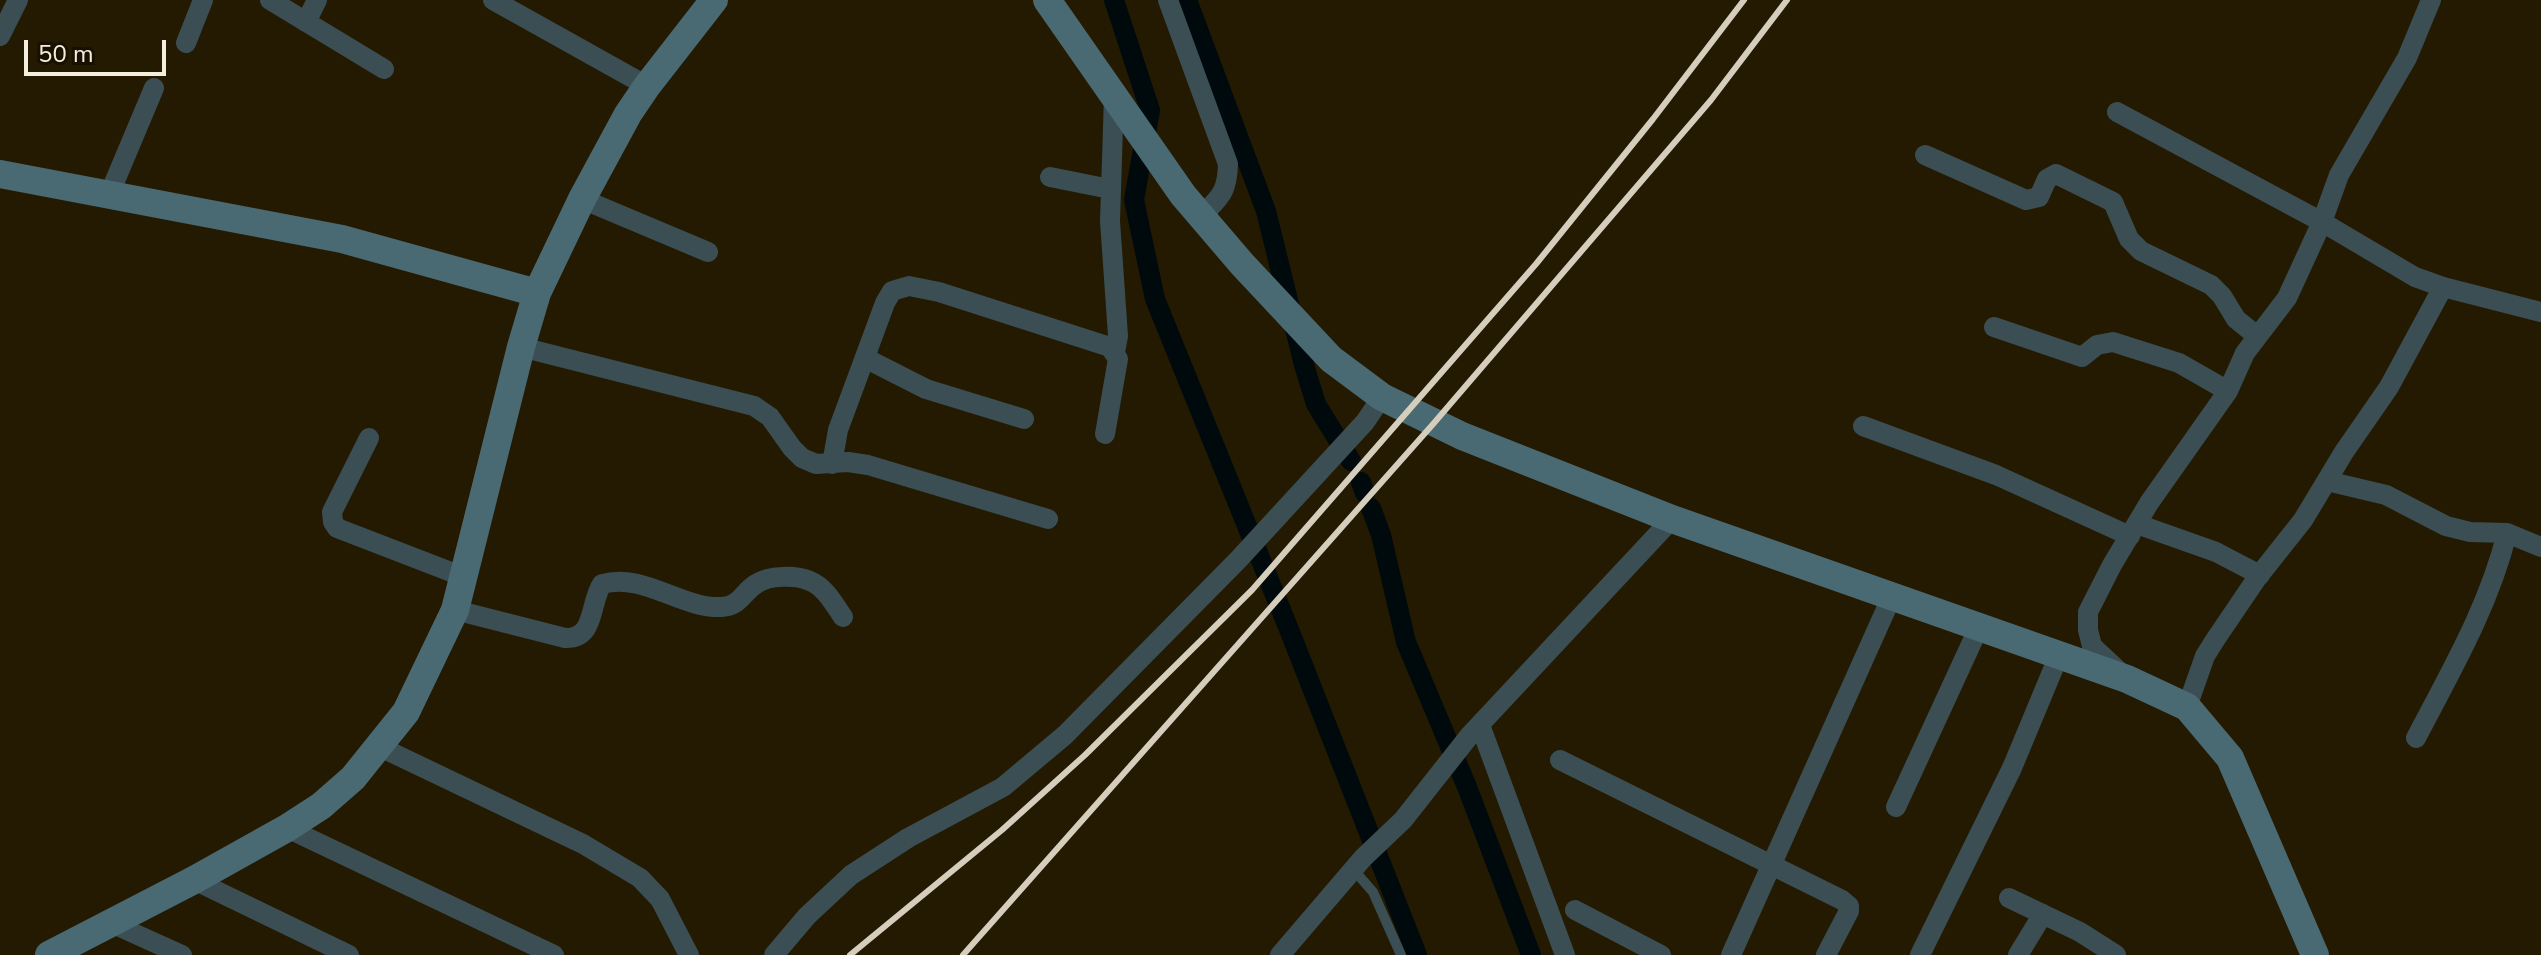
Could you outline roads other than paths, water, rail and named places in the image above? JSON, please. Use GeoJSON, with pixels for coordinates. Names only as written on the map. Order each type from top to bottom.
{"type":"FeatureCollection","features":[{"type":"Feature","properties":{"kind":"street"},"geometry":{"type":"LineString","coordinates":[[0,36],[18,0]]}},
{"type":"Feature","properties":{"kind":"street"},"geometry":{"type":"LineString","coordinates":[[186,43],[203,0]]}},
{"type":"Feature","properties":{"kind":"street"},"geometry":{"type":"LineString","coordinates":[[270,0],[384,69]]}},
{"type":"Feature","properties":{"kind":"street"},"geometry":{"type":"LineString","coordinates":[[306,22],[317,0]]}},
{"type":"Feature","properties":{"kind":"street"},"geometry":{"type":"LineString","coordinates":[[493,0],[647,86]]}},
{"type":"Feature","properties":{"kind":"street"},"geometry":{"type":"LineString","coordinates":[[49,955],[194,880],[321,806],[353,778],[406,712],[455,610],[537,293],[582,199],[628,114],[714,0]]}},
{"type":"Feature","properties":{"kind":"street"},"geometry":{"type":"LineString","coordinates":[[1047,0],[1201,217],[1331,359],[1382,397],[1462,436],[1672,519],[2127,679],[2187,707],[2230,758],[2315,955]]}},
{"type":"Feature","properties":{"kind":"street"},"geometry":{"type":"LineString","coordinates":[[1168,0],[1228,164],[1227,184],[1221,196],[1201,217]]}},
{"type":"Feature","properties":{"kind":"street"},"geometry":{"type":"LineString","coordinates":[[2127,679],[2092,646],[2088,612],[2149,503],[2228,391],[2245,353],[2287,298],[2322,222],[2339,175],[2407,58],[2431,0]]}},
{"type":"Feature","properties":{"kind":"street"},"geometry":{"type":"LineString","coordinates":[[109,195],[154,88]]}},
{"type":"Feature","properties":{"kind":"street"},"geometry":{"type":"LineString","coordinates":[[1115,352],[1118,336],[1110,189],[1119,104]]}},
{"type":"Feature","properties":{"kind":"street"},"geometry":{"type":"LineString","coordinates":[[2117,112],[2322,222],[2415,277],[2541,312]]}},
{"type":"Feature","properties":{"kind":"street"},"geometry":{"type":"LineString","coordinates":[[1925,155],[2026,200],[2039,197],[2047,179],[2056,174],[2108,198],[2117,208],[2129,239],[2141,251],[2211,285],[2236,319],[2257,336]]}},
{"type":"Feature","properties":{"kind":"street"},"geometry":{"type":"LineString","coordinates":[[0,174],[342,239],[537,293]]}},
{"type":"Feature","properties":{"kind":"street"},"geometry":{"type":"LineString","coordinates":[[1050,177],[1110,189]]}},
{"type":"Feature","properties":{"kind":"street"},"geometry":{"type":"LineString","coordinates":[[582,199],[708,252]]}},
{"type":"Feature","properties":{"kind":"street"},"geometry":{"type":"LineString","coordinates":[[832,464],[838,430],[885,303],[892,291],[909,286],[939,292],[1110,347],[1118,359],[1105,434]]}},
{"type":"Feature","properties":{"kind":"street"},"geometry":{"type":"LineString","coordinates":[[2187,707],[2205,656],[2232,613],[2291,538],[2389,387],[2443,287]]}},
{"type":"Feature","properties":{"kind":"street"},"geometry":{"type":"LineString","coordinates":[[1994,327],[2082,357],[2097,345],[2113,342],[2179,363],[2228,391]]}},
{"type":"Feature","properties":{"kind":"street"},"geometry":{"type":"LineString","coordinates":[[521,347],[754,406],[770,417],[802,458],[816,464],[848,462],[868,465],[1048,519]]}},
{"type":"Feature","properties":{"kind":"street"},"geometry":{"type":"LineString","coordinates":[[865,358],[926,389],[1024,419]]}},
{"type":"Feature","properties":{"kind":"street"},"geometry":{"type":"LineString","coordinates":[[774,955],[807,916],[851,875],[908,838],[1003,787],[1065,735],[1238,560],[1365,422],[1382,397]]}},
{"type":"Feature","properties":{"kind":"street"},"geometry":{"type":"LineString","coordinates":[[1863,426],[2134,530],[2216,552],[2260,575]]}},
{"type":"Feature","properties":{"kind":"street"},"geometry":{"type":"LineString","coordinates":[[369,438],[332,512],[337,528],[464,577]]}},
{"type":"Feature","properties":{"kind":"street"},"geometry":{"type":"LineString","coordinates":[[2327,481],[2386,495],[2446,526],[2470,532],[2507,533],[2541,547]]}},
{"type":"Feature","properties":{"kind":"street"},"geometry":{"type":"LineString","coordinates":[[1280,955],[1358,864],[1403,820],[1475,730],[1672,519]]}},
{"type":"Feature","properties":{"kind":"street"},"geometry":{"type":"LineString","coordinates":[[2416,738],[2498,571],[2507,533]]}},
{"type":"Feature","properties":{"kind":"street"},"geometry":{"type":"LineString","coordinates":[[455,610],[575,639],[585,631],[602,584],[617,581],[636,584],[718,608],[739,602],[763,580],[779,577],[809,580],[821,588],[843,617]]}},
{"type":"Feature","properties":{"kind":"street"},"geometry":{"type":"LineString","coordinates":[[1731,955],[1892,596]]}},
{"type":"Feature","properties":{"kind":"street"},"geometry":{"type":"LineString","coordinates":[[1896,807],[1979,627]]}},
{"type":"Feature","properties":{"kind":"street"},"geometry":{"type":"LineString","coordinates":[[1920,955],[2012,768],[2059,655]]}},
{"type":"Feature","properties":{"kind":"street"},"geometry":{"type":"LineString","coordinates":[[1475,730],[1565,955]]}},
{"type":"Feature","properties":{"kind":"street"},"geometry":{"type":"LineString","coordinates":[[378,746],[583,844],[640,878],[660,899],[689,955]]}},
{"type":"Feature","properties":{"kind":"street"},"geometry":{"type":"LineString","coordinates":[[1560,760],[1842,900],[1849,906],[1826,955]]}},
{"type":"Feature","properties":{"kind":"street"},"geometry":{"type":"LineString","coordinates":[[287,828],[554,955]]}},
{"type":"Feature","properties":{"kind":"street"},"geometry":{"type":"LineString","coordinates":[[194,880],[349,955]]}},
{"type":"Feature","properties":{"kind":"street"},"geometry":{"type":"LineString","coordinates":[[2009,898],[2080,932],[2116,955]]}},
{"type":"Feature","properties":{"kind":"street"},"geometry":{"type":"LineString","coordinates":[[1575,910],[1661,955]]}},
{"type":"Feature","properties":{"kind":"street"},"geometry":{"type":"LineString","coordinates":[[2018,955],[2043,914]]}},
{"type":"Feature","properties":{"kind":"street"},"geometry":{"type":"LineString","coordinates":[[111,923],[182,955]]}},
{"type":"Feature","properties":{"kind":"lane"},"geometry":{"type":"LineString","coordinates":[[1358,864],[1401,955]]}},
{"type":"Feature","properties":{"kind":"waterway"},"geometry":{"type":"LineString","coordinates":[[1114,0],[1150,110],[1134,200],[1155,299],[1417,955]]}},
{"type":"Feature","properties":{"kind":"waterway"},"geometry":{"type":"LineString","coordinates":[[1187,0],[1266,211],[1316,404],[1351,461]]}},
{"type":"Feature","properties":{"kind":"waterway"},"geometry":{"type":"LineString","coordinates":[[1361,482],[1365,493]]}},
{"type":"Feature","properties":{"kind":"waterway"},"geometry":{"type":"LineString","coordinates":[[1371,508],[1381,535],[1406,642],[1467,787],[1531,955]]}},
{"type":"Feature","properties":{"kind":"railway"},"geometry":{"type":"LineString","coordinates":[[850,955],[1002,830],[1085,755],[1252,590],[1536,264],[1744,0]]}},
{"type":"Feature","properties":{"kind":"railway"},"geometry":{"type":"LineString","coordinates":[[963,955],[1434,423],[1711,100],[1787,0]]}}]}
